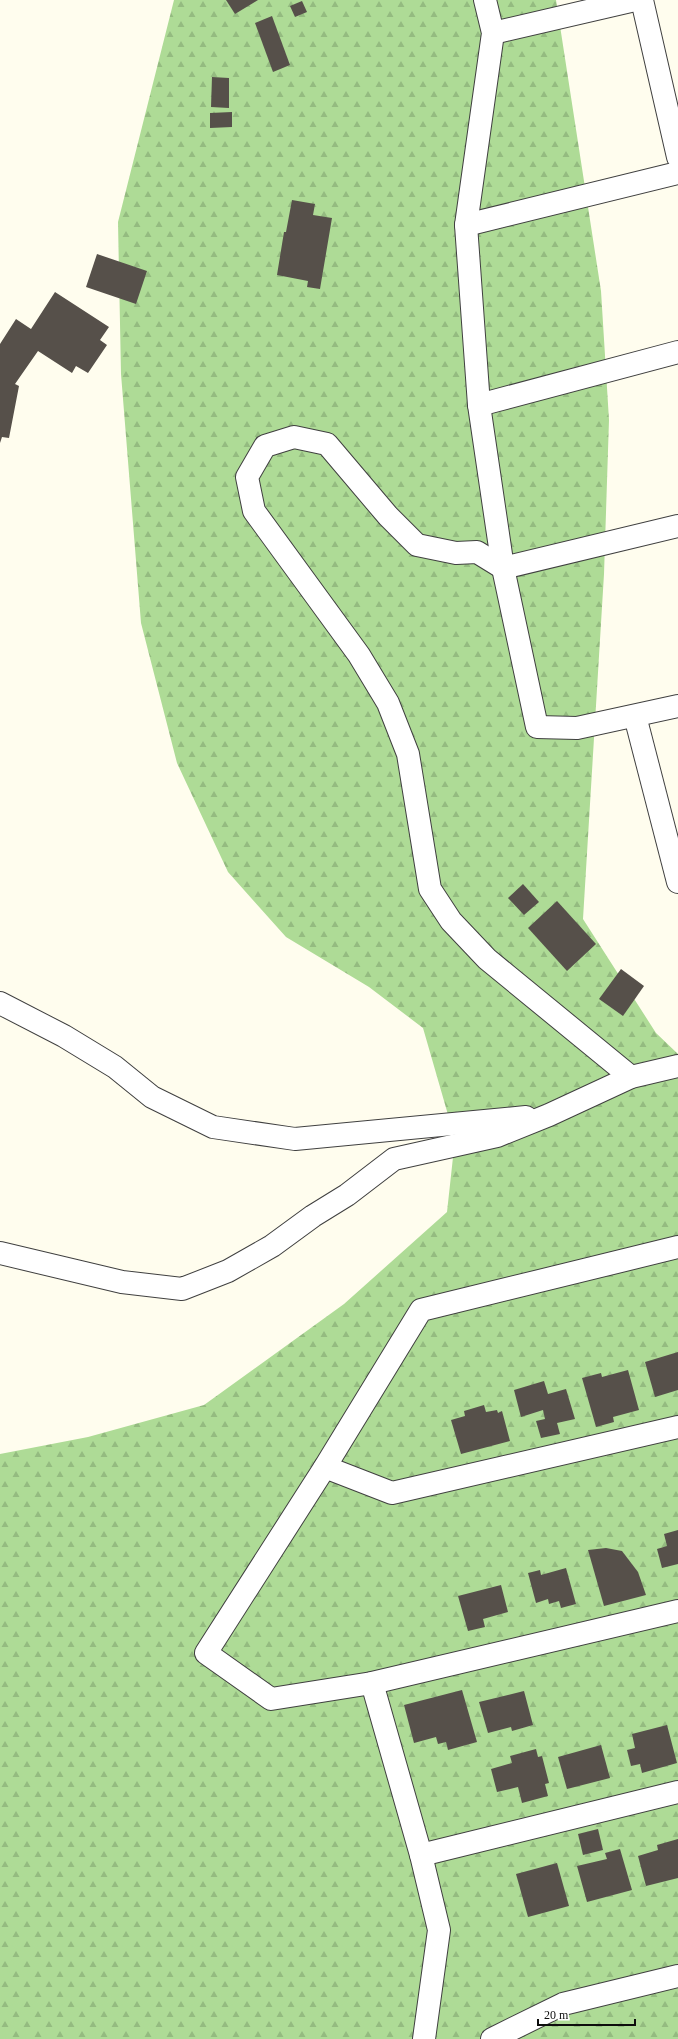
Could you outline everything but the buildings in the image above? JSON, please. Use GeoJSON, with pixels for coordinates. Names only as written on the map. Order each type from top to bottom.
{"type":"FeatureCollection","features":[{"type":"Feature","properties":{"kind":"street"},"geometry":{"type":"LineString","coordinates":[[485,0],[493,33],[466,225],[479,405],[503,568],[537,727],[577,728],[678,706]]}},
{"type":"Feature","properties":{"kind":"street"},"geometry":{"type":"LineString","coordinates":[[493,33],[635,0]]}},
{"type":"Feature","properties":{"kind":"street"},"geometry":{"type":"LineString","coordinates":[[642,0],[678,157]]}},
{"type":"Feature","properties":{"kind":"street"},"geometry":{"type":"LineString","coordinates":[[466,225],[678,173]]}},
{"type":"Feature","properties":{"kind":"street"},"geometry":{"type":"LineString","coordinates":[[479,405],[678,352]]}},
{"type":"Feature","properties":{"kind":"street"},"geometry":{"type":"LineString","coordinates":[[631,1077],[487,959],[451,921],[430,889],[408,754],[388,703],[359,655],[254,511],[246,477],[265,446],[294,437],[327,444],[388,516],[418,545],[456,553],[477,552],[503,568],[678,526]]}},
{"type":"Feature","properties":{"kind":"street"},"geometry":{"type":"LineString","coordinates":[[634,716],[678,882]]}},
{"type":"Feature","properties":{"kind":"street"},"geometry":{"type":"LineString","coordinates":[[0,1003],[64,1036],[115,1067],[152,1097],[213,1127],[295,1139],[549,1115]]}},
{"type":"Feature","properties":{"kind":"street"},"geometry":{"type":"LineString","coordinates":[[0,1253],[122,1282],[182,1288],[228,1271],[272,1246],[347,1194],[394,1159],[497,1136],[549,1115],[631,1077],[678,1066]]}},
{"type":"Feature","properties":{"kind":"street"},"geometry":{"type":"LineString","coordinates":[[678,1247],[421,1310],[325,1467],[206,1653],[271,1699],[372,1683],[678,1611]]}},
{"type":"Feature","properties":{"kind":"street"},"geometry":{"type":"LineString","coordinates":[[325,1467],[392,1493],[678,1427]]}},
{"type":"Feature","properties":{"kind":"street"},"geometry":{"type":"LineString","coordinates":[[372,1683],[421,1855],[439,1930],[424,2039]]}},
{"type":"Feature","properties":{"kind":"street"},"geometry":{"type":"LineString","coordinates":[[421,1855],[678,1792]]}},
{"type":"Feature","properties":{"kind":"street"},"geometry":{"type":"LineString","coordinates":[[492,2039],[563,2004],[678,1976]]}},
{"type":"Feature","properties":{"kind":"green space"},"geometry":{"type":"Polygon","coordinates":[[[174,0],[556,0],[601,291],[609,420],[604,574],[583,919],[656,1033],[678,1054],[678,2039],[0,2039],[0,1454],[88,1437],[204,1405],[344,1304],[447,1212],[455,1139],[423,1028],[369,987],[286,937],[228,872],[177,763],[141,623],[121,374],[118,222],[174,0]]]}}]}
